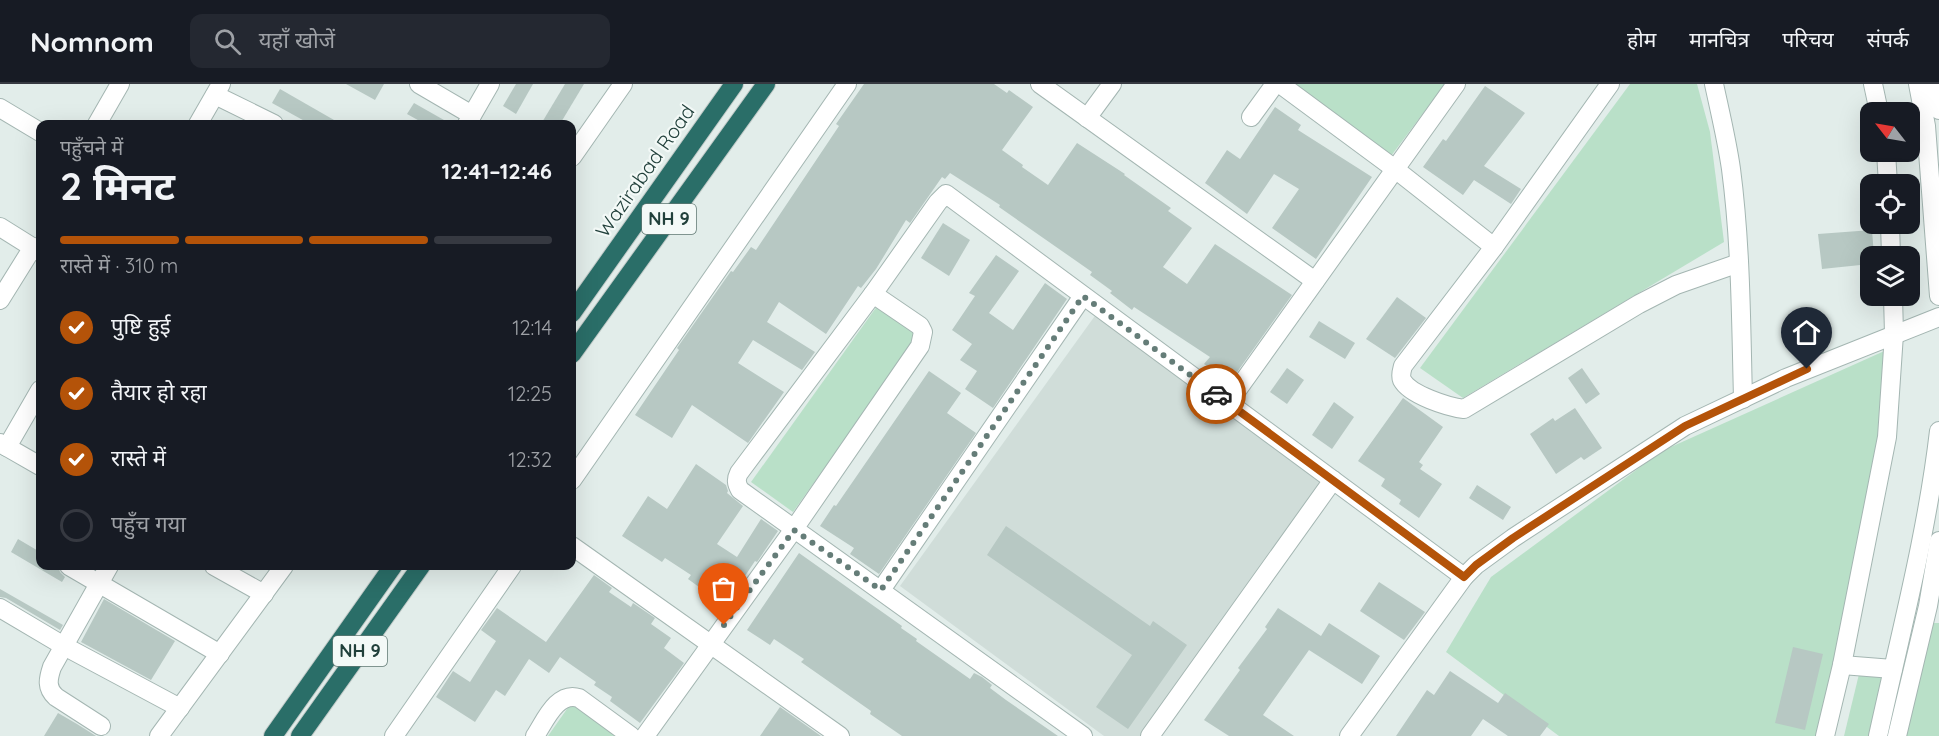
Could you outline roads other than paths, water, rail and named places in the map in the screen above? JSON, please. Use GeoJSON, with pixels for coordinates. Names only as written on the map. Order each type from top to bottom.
{"type":"FeatureCollection","features":[{"type":"Feature","properties":{"kind":"highway","name":"Wazirabad Road"},"geometry":{"type":"LineString","coordinates":[[576,307],[734,84]]}},
{"type":"Feature","properties":{"kind":"highway","name":"NH 9"},"geometry":{"type":"LineString","coordinates":[[576,348],[766,84]]}},
{"type":"Feature","properties":{"kind":"highway","name":"NH 9"},"geometry":{"type":"LineString","coordinates":[[273,736],[390,570]]}},
{"type":"Feature","properties":{"kind":"highway","name":"NH 9"},"geometry":{"type":"LineString","coordinates":[[300,736],[417,570]]}},
{"type":"Feature","properties":{"kind":"street"},"geometry":{"type":"LineString","coordinates":[[99,120],[120,84]]}},
{"type":"Feature","properties":{"kind":"street"},"geometry":{"type":"LineString","coordinates":[[419,84],[469,120],[490,84]]}},
{"type":"Feature","properties":{"kind":"street"},"geometry":{"type":"LineString","coordinates":[[576,151],[623,84]]}},
{"type":"Feature","properties":{"kind":"street"},"geometry":{"type":"LineString","coordinates":[[576,474],[847,84]]}},
{"type":"Feature","properties":{"kind":"street"},"geometry":{"type":"LineString","coordinates":[[1040,84],[1315,281]]}},
{"type":"Feature","properties":{"kind":"street"},"geometry":{"type":"LineString","coordinates":[[1087,117],[1112,84]]}},
{"type":"Feature","properties":{"kind":"street"},"geometry":{"type":"LineString","coordinates":[[1251,117],[1275,84]]}},
{"type":"Feature","properties":{"kind":"street"},"geometry":{"type":"LineString","coordinates":[[1280,84],[1395,169],[1494,247]]}},
{"type":"Feature","properties":{"kind":"street"},"geometry":{"type":"LineString","coordinates":[[1228,403],[1456,84]]}},
{"type":"Feature","properties":{"kind":"street"},"geometry":{"type":"LineString","coordinates":[[1610,84],[1494,247],[1403,366],[1402,380],[1408,387],[1447,406],[1464,409],[1648,299],[1676,285],[1739,263]]}},
{"type":"Feature","properties":{"kind":"street"},"geometry":{"type":"LineString","coordinates":[[1714,84],[1731,168],[1739,263],[1743,399]]}},
{"type":"Feature","properties":{"kind":"street"},"geometry":{"type":"LineString","coordinates":[[1873,84],[1877,102]]}},
{"type":"Feature","properties":{"kind":"street"},"geometry":{"type":"LineString","coordinates":[[1918,84],[1926,126],[1936,208],[1939,296]]}},
{"type":"Feature","properties":{"kind":"street"},"geometry":{"type":"LineString","coordinates":[[1935,84],[1939,110]]}},
{"type":"Feature","properties":{"kind":"street"},"geometry":{"type":"LineString","coordinates":[[200,120],[218,90],[267,120]]}},
{"type":"Feature","properties":{"kind":"street"},"geometry":{"type":"LineString","coordinates":[[0,109],[36,130]]}},
{"type":"Feature","properties":{"kind":"street"},"geometry":{"type":"LineString","coordinates":[[1083,736],[740,490],[736,478],[946,194],[1464,577]]}},
{"type":"Feature","properties":{"kind":"street"},"geometry":{"type":"LineString","coordinates":[[0,227],[36,248]]}},
{"type":"Feature","properties":{"kind":"street"},"geometry":{"type":"LineString","coordinates":[[0,300],[36,250]]}},
{"type":"Feature","properties":{"kind":"street"},"geometry":{"type":"LineString","coordinates":[[645,736],[794,530],[920,346],[923,332],[920,326],[873,294]]}},
{"type":"Feature","properties":{"kind":"street"},"geometry":{"type":"LineString","coordinates":[[881,590],[1083,296]]}},
{"type":"Feature","properties":{"kind":"street"},"geometry":{"type":"LineString","coordinates":[[1825,736],[1842,665],[1887,437],[1894,334],[1893,306]]}},
{"type":"Feature","properties":{"kind":"street"},"geometry":{"type":"LineString","coordinates":[[1350,736],[1464,577],[1476,565],[1513,538],[1600,479],[1685,426],[1786,378],[1939,317]]}},
{"type":"Feature","properties":{"kind":"street"},"geometry":{"type":"LineString","coordinates":[[36,396],[3,445],[36,464]]}},
{"type":"Feature","properties":{"kind":"street"},"geometry":{"type":"LineString","coordinates":[[1878,736],[1930,502],[1939,431]]}},
{"type":"Feature","properties":{"kind":"street"},"geometry":{"type":"LineString","coordinates":[[1150,736],[1333,480]]}},
{"type":"Feature","properties":{"kind":"street"},"geometry":{"type":"LineString","coordinates":[[1897,736],[1934,606],[1939,541]]}},
{"type":"Feature","properties":{"kind":"street"},"geometry":{"type":"LineString","coordinates":[[576,549],[840,736]]}},
{"type":"Feature","properties":{"kind":"street"},"geometry":{"type":"LineString","coordinates":[[76,570],[220,654]]}},
{"type":"Feature","properties":{"kind":"street"},"geometry":{"type":"LineString","coordinates":[[101,726],[50,692],[48,685],[49,677],[64,646],[106,570]]}},
{"type":"Feature","properties":{"kind":"street"},"geometry":{"type":"LineString","coordinates":[[223,570],[264,594]]}},
{"type":"Feature","properties":{"kind":"street"},"geometry":{"type":"LineString","coordinates":[[159,736],[281,570]]}},
{"type":"Feature","properties":{"kind":"street"},"geometry":{"type":"LineString","coordinates":[[394,736],[509,570]]}},
{"type":"Feature","properties":{"kind":"street"},"geometry":{"type":"LineString","coordinates":[[1907,606],[1934,606]]}},
{"type":"Feature","properties":{"kind":"street"},"geometry":{"type":"LineString","coordinates":[[0,608],[64,646],[180,708]]}},
{"type":"Feature","properties":{"kind":"street"},"geometry":{"type":"LineString","coordinates":[[1842,665],[1893,669]]}},
{"type":"Feature","properties":{"kind":"street"},"geometry":{"type":"LineString","coordinates":[[535,736],[566,696],[579,698],[631,736]]}}]}
